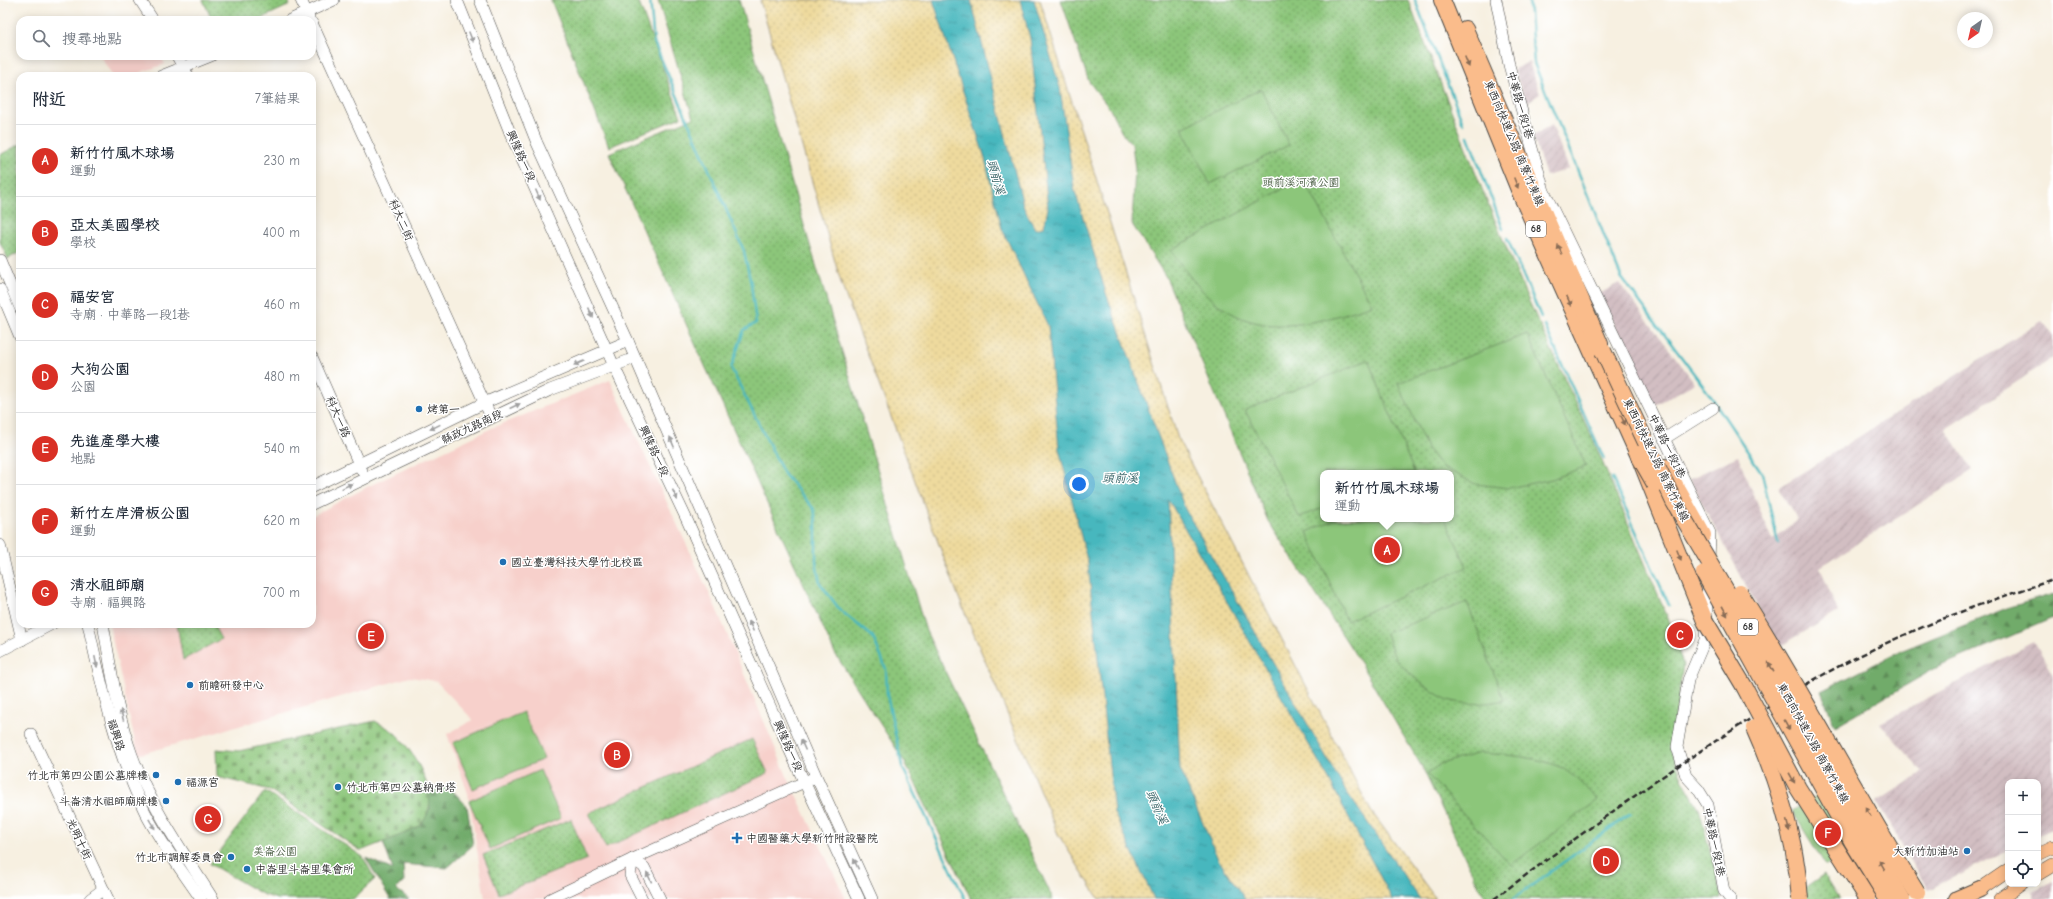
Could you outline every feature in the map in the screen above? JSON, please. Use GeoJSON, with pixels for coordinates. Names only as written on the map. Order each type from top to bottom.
{"type":"FeatureCollection","features":[{"type":"Feature","properties":{"kind":"highway","name":"東西向快速公路 南寮竹東線"},"geometry":{"type":"LineString","coordinates":[[1442,0],[1522,197],[1638,454],[1852,841],[1888,899]]}},
{"type":"Feature","properties":{"kind":"highway","name":"東西向快速公路 南寮竹東線"},"geometry":{"type":"LineString","coordinates":[[1453,0],[1603,350],[1674,502],[1754,638],[1902,899]]}},
{"type":"Feature","properties":{"kind":"highway"},"geometry":{"type":"LineString","coordinates":[[1603,350],[1620,380],[1655,450],[1700,529],[1782,659],[1876,826],[1921,897]]}},
{"type":"Feature","properties":{"kind":"highway"},"geometry":{"type":"LineString","coordinates":[[1638,454],[1705,621],[1765,754],[1778,790],[1793,844],[1800,899]]}},
{"type":"Feature","properties":{"kind":"highway"},"geometry":{"type":"LineString","coordinates":[[1705,621],[1744,686],[1798,788],[1868,899]]}},
{"type":"Feature","properties":{"kind":"highway"},"geometry":{"type":"LineString","coordinates":[[1957,899],[1980,889]]}},
{"type":"Feature","properties":{"kind":"main road"},"geometry":{"type":"LineString","coordinates":[[2041,853],[2053,847]]}},
{"type":"Feature","properties":{"kind":"main road"},"geometry":{"type":"LineString","coordinates":[[2041,872],[2053,865]]}},
{"type":"Feature","properties":{"kind":"main road"},"geometry":{"type":"LineString","coordinates":[[1967,899],[2005,872]]}},
{"type":"Feature","properties":{"kind":"main road"},"geometry":{"type":"LineString","coordinates":[[2000,899],[2017,887]]}},
{"type":"Feature","properties":{"kind":"street"},"geometry":{"type":"LineString","coordinates":[[140,0],[150,16]]}},
{"type":"Feature","properties":{"kind":"street"},"geometry":{"type":"LineString","coordinates":[[301,0],[309,16],[334,0]]}},
{"type":"Feature","properties":{"kind":"street","name":"興隆路一段"},"geometry":{"type":"LineString","coordinates":[[457,0],[511,135],[614,366],[690,527],[804,782],[859,899]]}},
{"type":"Feature","properties":{"kind":"street","name":"興隆路一段"},"geometry":{"type":"LineString","coordinates":[[480,0],[537,143],[628,341],[816,776],[872,899]]}},
{"type":"Feature","properties":{"kind":"street","name":"中華路一段1巷"},"geometry":{"type":"LineString","coordinates":[[1496,0],[1509,65],[1544,191],[1710,533],[1705,640],[1688,680],[1677,747],[1686,776],[1698,789],[1708,805],[1724,891],[1730,899]]}},
{"type":"Feature","properties":{"kind":"street","name":"科大二街"},"geometry":{"type":"LineString","coordinates":[[316,32],[491,417]]}},
{"type":"Feature","properties":{"kind":"street"},"geometry":{"type":"LineString","coordinates":[[179,60],[186,72],[205,60]]}},
{"type":"Feature","properties":{"kind":"street"},"geometry":{"type":"LineString","coordinates":[[0,260],[16,298]]}},
{"type":"Feature","properties":{"kind":"street"},"geometry":{"type":"LineString","coordinates":[[0,288],[16,327]]}},
{"type":"Feature","properties":{"kind":"street","name":"縣政九路南段"},"geometry":{"type":"LineString","coordinates":[[316,485],[484,403],[628,341]]}},
{"type":"Feature","properties":{"kind":"street","name":"縣政九路南段"},"geometry":{"type":"LineString","coordinates":[[316,502],[365,477],[550,390],[635,358]]}},
{"type":"Feature","properties":{"kind":"street","name":"科大一路"},"geometry":{"type":"LineString","coordinates":[[316,367],[365,477]]}},
{"type":"Feature","properties":{"kind":"street"},"geometry":{"type":"LineString","coordinates":[[1664,439],[1713,408]]}},
{"type":"Feature","properties":{"kind":"street"},"geometry":{"type":"LineString","coordinates":[[0,545],[16,614]]}},
{"type":"Feature","properties":{"kind":"street"},"geometry":{"type":"LineString","coordinates":[[19,628],[22,640]]}},
{"type":"Feature","properties":{"kind":"street"},"geometry":{"type":"LineString","coordinates":[[0,651],[44,628]]}},
{"type":"Feature","properties":{"kind":"street","name":"福興路"},"geometry":{"type":"LineString","coordinates":[[89,628],[104,698],[132,782],[146,813],[201,899]]}},
{"type":"Feature","properties":{"kind":"street","name":"福興路"},"geometry":{"type":"LineString","coordinates":[[104,628],[116,692],[132,755],[156,807],[213,899]]}},
{"type":"Feature","properties":{"kind":"street","name":"光明十街"},"geometry":{"type":"LineString","coordinates":[[31,734],[105,895]]}},
{"type":"Feature","properties":{"kind":"street"},"geometry":{"type":"LineString","coordinates":[[550,899],[633,859],[816,776]]}},
{"type":"Feature","properties":{"kind":"street"},"geometry":{"type":"LineString","coordinates":[[633,859],[630,875],[642,899]]}},
{"type":"Feature","properties":{"kind":"street"},"geometry":{"type":"LineString","coordinates":[[633,859],[644,867],[660,899]]}},
{"type":"Feature","properties":{"kind":"street"},"geometry":{"type":"LineString","coordinates":[[90,899],[105,895]]}},
{"type":"Feature","properties":{"kind":"shaded area"},"geometry":{"type":"Polygon","coordinates":[[[103,60],[162,60],[165,64],[142,72],[110,72],[103,60]]]}},
{"type":"Feature","properties":{"kind":"shaded area"},"geometry":{"type":"Polygon","coordinates":[[[1529,62],[1540,94],[1526,103],[1514,69],[1529,62]]]}},
{"type":"Feature","properties":{"kind":"shaded area"},"geometry":{"type":"Polygon","coordinates":[[[1552,125],[1569,169],[1546,176],[1533,136],[1552,125]]]}},
{"type":"Feature","properties":{"kind":"shaded area"},"geometry":{"type":"Polygon","coordinates":[[[1619,283],[1695,383],[1652,407],[1599,294],[1619,283]]]}},
{"type":"Feature","properties":{"kind":"shaded area"},"geometry":{"type":"Polygon","coordinates":[[[2042,321],[2053,334],[2053,358],[1946,429],[1973,470],[1820,567],[1838,612],[1779,647],[1689,479],[1738,456],[1772,540],[1798,520],[1778,488],[2042,321]]]}},
{"type":"Feature","properties":{"kind":"shaded area"},"geometry":{"type":"Polygon","coordinates":[[[610,380],[716,608],[787,776],[846,899],[485,899],[468,793],[447,734],[473,720],[436,681],[410,677],[138,755],[110,628],[316,628],[316,514],[367,487],[492,428],[610,380]]]}},
{"type":"Feature","properties":{"kind":"shaded area"},"geometry":{"type":"Polygon","coordinates":[[[2034,642],[2053,675],[2053,829],[2041,835],[2041,779],[2005,779],[2005,852],[1928,890],[1877,802],[1923,772],[1880,723],[2034,642]]]}},
{"type":"Feature","properties":{"kind":"shaded area"},"geometry":{"type":"Polygon","coordinates":[[[2053,882],[2053,899],[2035,899],[2032,892],[2053,882]]]}},
{"type":"Feature","properties":{"kind":"green space"},"geometry":{"type":"Polygon","coordinates":[[[203,0],[288,0],[290,5],[267,16],[210,16],[203,0]]]}},
{"type":"Feature","properties":{"kind":"green space"},"geometry":{"type":"Polygon","coordinates":[[[551,0],[638,0],[681,117],[609,147],[551,0]]]}},
{"type":"Feature","properties":{"kind":"green space"},"geometry":{"type":"Polygon","coordinates":[[[658,0],[739,0],[804,225],[926,631],[1053,899],[971,899],[906,764],[834,652],[609,153],[693,118],[658,0]]]}},
{"type":"Feature","properties":{"kind":"green space","name":"頭前溪河濱公園"},"geometry":{"type":"Polygon","coordinates":[[[1061,0],[1408,0],[1486,199],[1527,297],[1594,442],[1670,623],[1683,665],[1671,750],[1683,780],[1699,808],[1722,899],[1487,899],[1479,887],[1422,767],[1353,651],[1268,521],[1166,277],[1132,224],[1135,169],[1132,144],[1122,133],[1110,109],[1089,82],[1061,0]]]}},
{"type":"Feature","properties":{"kind":"green space"},"geometry":{"type":"Polygon","coordinates":[[[1261,89],[1289,145],[1210,184],[1182,128],[1261,89]]]}},
{"type":"Feature","properties":{"kind":"green space"},"geometry":{"type":"Polygon","coordinates":[[[16,146],[16,254],[8,259],[0,242],[0,155],[16,146]]]}},
{"type":"Feature","properties":{"kind":"green space"},"geometry":{"type":"Polygon","coordinates":[[[1303,178],[1372,305],[1309,322],[1283,325],[1258,323],[1235,315],[1213,301],[1192,279],[1171,250],[1303,178]]]}},
{"type":"Feature","properties":{"kind":"green space"},"geometry":{"type":"Polygon","coordinates":[[[1527,334],[1586,466],[1552,479],[1509,488],[1475,484],[1454,473],[1454,470],[1449,470],[1441,466],[1427,448],[1398,383],[1527,334]]]}},
{"type":"Feature","properties":{"kind":"green space"},"geometry":{"type":"Polygon","coordinates":[[[1368,360],[1413,470],[1320,470],[1320,509],[1299,517],[1245,410],[1368,360]]]}},
{"type":"Feature","properties":{"kind":"green space"},"geometry":{"type":"Polygon","coordinates":[[[1329,522],[1446,522],[1467,567],[1347,621],[1307,532],[1329,522]]]}},
{"type":"Feature","properties":{"kind":"green space"},"geometry":{"type":"Polygon","coordinates":[[[2053,594],[2053,618],[1936,668],[1835,726],[1821,691],[1903,650],[2007,608],[2053,594]]]}},
{"type":"Feature","properties":{"kind":"green space"},"geometry":{"type":"Polygon","coordinates":[[[1467,602],[1504,700],[1485,703],[1472,703],[1446,699],[1423,684],[1398,661],[1394,655],[1386,633],[1467,602]]]}},
{"type":"Feature","properties":{"kind":"green space"},"geometry":{"type":"Polygon","coordinates":[[[178,628],[215,628],[221,639],[183,660],[178,628]]]}},
{"type":"Feature","properties":{"kind":"green space"},"geometry":{"type":"Polygon","coordinates":[[[523,712],[544,759],[473,789],[453,743],[523,712]]]}},
{"type":"Feature","properties":{"kind":"green space"},"geometry":{"type":"Polygon","coordinates":[[[375,721],[394,732],[404,742],[419,765],[428,791],[429,803],[427,815],[416,828],[361,851],[270,790],[217,777],[216,749],[239,751],[375,721]]]}},
{"type":"Feature","properties":{"kind":"green space"},"geometry":{"type":"Polygon","coordinates":[[[752,739],[768,773],[606,848],[589,813],[752,739]]]}},
{"type":"Feature","properties":{"kind":"green space"},"geometry":{"type":"Polygon","coordinates":[[[1480,753],[1531,758],[1550,763],[1565,770],[1598,800],[1511,865],[1427,774],[1440,764],[1480,753]]]}},
{"type":"Feature","properties":{"kind":"green space"},"geometry":{"type":"Polygon","coordinates":[[[540,770],[561,818],[490,849],[469,801],[540,770]]]}},
{"type":"Feature","properties":{"kind":"green space"},"geometry":{"type":"Polygon","coordinates":[[[448,786],[467,806],[473,845],[447,868],[403,864],[404,882],[396,889],[409,899],[390,899],[366,858],[393,870],[383,842],[419,825],[430,808],[428,789],[448,786]]]}},
{"type":"Feature","properties":{"kind":"green space","name":"美崙公園"},"geometry":{"type":"Polygon","coordinates":[[[265,791],[363,857],[375,879],[353,899],[277,899],[262,894],[210,864],[265,791]]]}},
{"type":"Feature","properties":{"kind":"green space"},"geometry":{"type":"Polygon","coordinates":[[[1823,791],[1858,847],[1826,866],[1792,811],[1823,791]]]}},
{"type":"Feature","properties":{"kind":"green space"},"geometry":{"type":"Polygon","coordinates":[[[571,819],[587,859],[499,894],[483,855],[571,819]]]}},
{"type":"Feature","properties":{"kind":"green space"},"geometry":{"type":"Polygon","coordinates":[[[1824,875],[1839,899],[1793,899],[1793,897],[1824,875]]]}},
{"type":"Feature","properties":{"kind":"sand"},"geometry":{"type":"Polygon","coordinates":[[[760,0],[1040,0],[1178,439],[1371,811],[1436,899],[1099,899],[1058,834],[962,606],[842,286],[760,0]]]}},
{"type":"Feature","properties":{"kind":"water","name":"頭前溪"},"geometry":{"type":"Polygon","coordinates":[[[933,0],[971,0],[1024,208],[1035,229],[1044,227],[1048,208],[1030,38],[1020,0],[1034,0],[1060,88],[1074,188],[1106,293],[1185,509],[1344,788],[1420,899],[1392,899],[1328,778],[1168,499],[1180,769],[1218,859],[1245,899],[1154,899],[1114,813],[1088,564],[1059,449],[1048,326],[1002,229],[984,155],[933,0]]]}},
{"type":"Feature","properties":{"kind":"waterway"},"geometry":{"type":"LineString","coordinates":[[650,0],[654,42],[744,251],[751,284],[756,323],[744,330],[731,368],[784,474],[814,509],[816,521],[816,562],[820,583],[840,610],[873,637],[886,669],[887,695],[902,766],[965,899]]}},
{"type":"Feature","properties":{"kind":"waterway"},"geometry":{"type":"LineString","coordinates":[[1415,0],[1463,123]]}},
{"type":"Feature","properties":{"kind":"waterway"},"geometry":{"type":"LineString","coordinates":[[1529,0],[1534,63],[1621,277],[1710,395],[1762,473],[1778,543]]}},
{"type":"Feature","properties":{"kind":"waterway"},"geometry":{"type":"LineString","coordinates":[[1468,136],[1503,229]]}},
{"type":"Feature","properties":{"kind":"waterway"},"geometry":{"type":"LineString","coordinates":[[1507,238],[1541,317]]}},
{"type":"Feature","properties":{"kind":"waterway"},"geometry":{"type":"LineString","coordinates":[[1545,326],[1604,459]]}},
{"type":"Feature","properties":{"kind":"waterway"},"geometry":{"type":"LineString","coordinates":[[1612,478],[1669,605]]}},
{"type":"Feature","properties":{"kind":"waterway"},"geometry":{"type":"LineString","coordinates":[[1513,899],[1631,813]]}},
{"type":"Feature","properties":{"kind":"railway"},"geometry":{"type":"LineString","coordinates":[[1494,899],[1650,785],[1714,742],[1798,689],[1865,653],[1895,639],[1989,601],[2053,580]]}},
{"type":"Feature","properties":{"kind":"place","name":"烤第一"},"geometry":{"type":"Point","coordinates":[419,409]}},
{"type":"Feature","properties":{"kind":"place","name":"新竹竹風木球場"},"geometry":{"type":"Point","coordinates":[1387,550]}},
{"type":"Feature","properties":{"kind":"place","name":"國立臺灣科技大學竹北校區"},"geometry":{"type":"Point","coordinates":[503,562]}},
{"type":"Feature","properties":{"kind":"place","name":"福安宮"},"geometry":{"type":"Point","coordinates":[1680,635]}},
{"type":"Feature","properties":{"kind":"place","name":"先進產學大樓"},"geometry":{"type":"Point","coordinates":[371,636]}},
{"type":"Feature","properties":{"kind":"place","name":"前瞻研發中心"},"geometry":{"type":"Point","coordinates":[190,685]}},
{"type":"Feature","properties":{"kind":"place","name":"亞太美國學校"},"geometry":{"type":"Point","coordinates":[617,755]}},
{"type":"Feature","properties":{"kind":"place","name":"竹北市第四公園公墓牌樓"},"geometry":{"type":"Point","coordinates":[156,775]}},
{"type":"Feature","properties":{"kind":"place","name":"福源宮"},"geometry":{"type":"Point","coordinates":[178,782]}},
{"type":"Feature","properties":{"kind":"place","name":"竹北市第四公墓納骨塔"},"geometry":{"type":"Point","coordinates":[338,787]}},
{"type":"Feature","properties":{"kind":"place","name":"斗崙清水祖師廟牌樓"},"geometry":{"type":"Point","coordinates":[166,801]}},
{"type":"Feature","properties":{"kind":"place","name":"清水祖師廟"},"geometry":{"type":"Point","coordinates":[208,819]}},
{"type":"Feature","properties":{"kind":"place","name":"新竹左岸滑板公園"},"geometry":{"type":"Point","coordinates":[1828,833]}},
{"type":"Feature","properties":{"kind":"place","name":"中國醫藥大學新竹附設醫院"},"geometry":{"type":"Point","coordinates":[737,838]}},
{"type":"Feature","properties":{"kind":"place","name":"大新竹加油站"},"geometry":{"type":"Point","coordinates":[1967,851]}},
{"type":"Feature","properties":{"kind":"place","name":"竹北市調解委員會"},"geometry":{"type":"Point","coordinates":[231,857]}},
{"type":"Feature","properties":{"kind":"place","name":"大狗公園"},"geometry":{"type":"Point","coordinates":[1606,861]}},
{"type":"Feature","properties":{"kind":"place","name":"中崙里斗崙里集會所"},"geometry":{"type":"Point","coordinates":[247,869]}}]}
